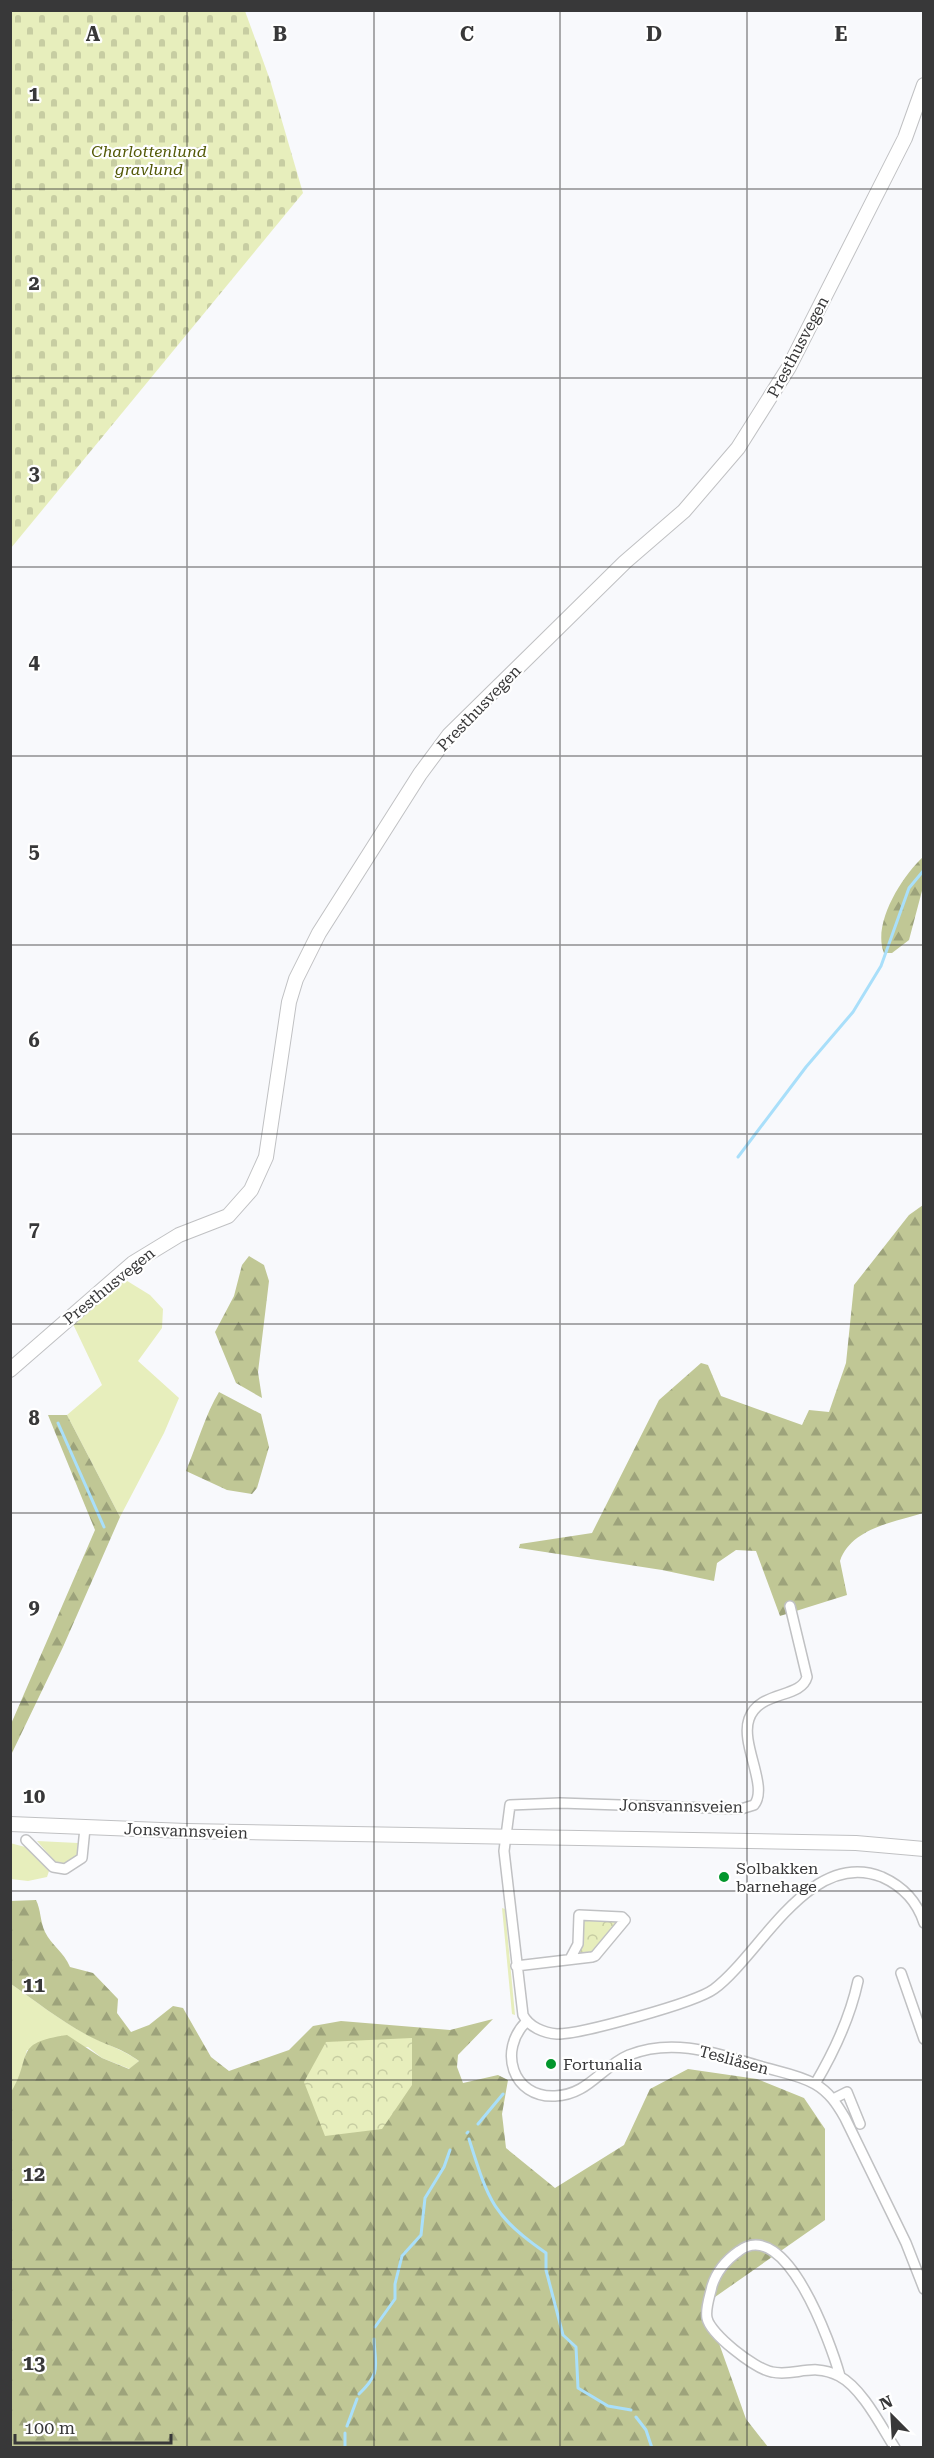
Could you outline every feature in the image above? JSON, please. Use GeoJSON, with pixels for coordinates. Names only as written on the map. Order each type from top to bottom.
{"type":"FeatureCollection","features":[{"type":"Feature","properties":{"kind":"street","name":"Presthusvegen"},"geometry":{"type":"LineString","coordinates":[[10,1370],[133,1263],[154,1248],[179,1235],[228,1216],[250,1190],[266,1156],[289,1002],[296,979],[319,933],[420,774],[449,735],[625,562],[696,499],[738,448],[789,367],[904,138],[924,85]]}},
{"type":"Feature","properties":{"kind":"street","name":"Jonsvannsveien"},"geometry":{"type":"LineString","coordinates":[[505,1838],[510,1805],[519,1803],[741,1809],[754,1805],[759,1792],[747,1742],[750,1716],[763,1702],[803,1686],[807,1677],[790,1606]]}},
{"type":"Feature","properties":{"kind":"street","name":"Jonsvannsveien"},"geometry":{"type":"LineString","coordinates":[[10,1824],[85,1828],[505,1838],[856,1843],[924,1849]]}},
{"type":"Feature","properties":{"kind":"street"},"geometry":{"type":"LineString","coordinates":[[26,1840],[53,1866],[66,1869],[82,1858],[85,1828]]}},
{"type":"Feature","properties":{"kind":"street"},"geometry":{"type":"LineString","coordinates":[[505,1838],[521,2009],[526,2022],[542,2031],[564,2033],[696,2000],[726,1980],[804,1894],[822,1882],[841,1876],[866,1873],[892,1882],[913,1901],[924,1923]]}},
{"type":"Feature","properties":{"kind":"street"},"geometry":{"type":"LineString","coordinates":[[516,1966],[570,1959],[598,1954],[625,1920],[622,1917],[579,1915],[578,1944],[570,1959]]}},
{"type":"Feature","properties":{"kind":"street"},"geometry":{"type":"LineString","coordinates":[[901,1973],[924,2039]]}},
{"type":"Feature","properties":{"kind":"street"},"geometry":{"type":"LineString","coordinates":[[814,2084],[830,2057],[854,2003],[858,1981]]}},
{"type":"Feature","properties":{"kind":"street","name":"Tesliåsen"},"geometry":{"type":"LineString","coordinates":[[526,2022],[517,2031],[511,2047],[515,2074],[530,2089],[552,2096],[579,2091],[631,2055],[680,2046],[707,2050],[814,2084],[833,2100],[858,2143],[901,2233],[924,2289]]}},
{"type":"Feature","properties":{"kind":"street","name":"Tesliåsen"},"geometry":{"type":"LineString","coordinates":[[833,2100],[847,2092],[860,2124]]}},
{"type":"Feature","properties":{"kind":"street"},"geometry":{"type":"LineString","coordinates":[[840,2376],[813,2369],[775,2373],[764,2369],[743,2357],[709,2324],[707,2312],[714,2282],[725,2262],[747,2245],[761,2244],[772,2248],[789,2267],[824,2327],[840,2376],[867,2404],[895,2448]]}},
{"type":"Feature","properties":{"kind":"green space","name":"Charlottenlund gravlund"},"geometry":{"type":"Polygon","coordinates":[[[11,10],[245,11],[270,80],[303,193],[11,548],[11,10]]]}},
{"type":"Feature","properties":{"kind":"green space"},"geometry":{"type":"Polygon","coordinates":[[[923,857],[923,887],[909,940],[892,953],[884,953],[881,941],[882,928],[891,901],[906,876],[923,857]]]}},
{"type":"Feature","properties":{"kind":"green space"},"geometry":{"type":"Polygon","coordinates":[[[923,1205],[923,1513],[887,1523],[854,1541],[840,1561],[847,1595],[780,1616],[756,1551],[736,1550],[717,1563],[714,1581],[662,1570],[519,1548],[520,1544],[592,1533],[659,1400],[701,1363],[708,1365],[721,1396],[802,1425],[809,1410],[829,1412],[846,1363],[854,1285],[909,1215],[923,1205]]]}},
{"type":"Feature","properties":{"kind":"green space"},"geometry":{"type":"Polygon","coordinates":[[[249,1256],[264,1265],[269,1281],[258,1372],[262,1398],[236,1383],[215,1332],[234,1296],[242,1265],[249,1256]]]}},
{"type":"Feature","properties":{"kind":"green space"},"geometry":{"type":"Polygon","coordinates":[[[124,1279],[150,1295],[163,1309],[162,1328],[138,1361],[179,1398],[164,1433],[120,1517],[67,1415],[102,1385],[73,1324],[124,1279]]]}},
{"type":"Feature","properties":{"kind":"green space"},"geometry":{"type":"Polygon","coordinates":[[[219,1392],[261,1414],[269,1447],[257,1488],[252,1494],[227,1490],[186,1471],[205,1420],[219,1392]]]}},
{"type":"Feature","properties":{"kind":"green space"},"geometry":{"type":"Polygon","coordinates":[[[48,1415],[67,1415],[120,1517],[63,1647],[11,1755],[11,1724],[95,1530],[48,1415]]]}},
{"type":"Feature","properties":{"kind":"green space"},"geometry":{"type":"Polygon","coordinates":[[[37,1841],[78,1843],[77,1859],[71,1864],[58,1865],[37,1841]]]}},
{"type":"Feature","properties":{"kind":"green space"},"geometry":{"type":"Polygon","coordinates":[[[10,1843],[29,1848],[49,1871],[47,1877],[28,1881],[11,1879],[10,1843]]]}},
{"type":"Feature","properties":{"kind":"green space"},"geometry":{"type":"Polygon","coordinates":[[[36,1900],[43,1928],[48,1937],[70,1967],[93,1973],[118,1999],[117,2013],[131,2032],[149,2025],[173,2006],[183,2008],[211,2057],[229,2071],[289,2050],[313,2026],[341,2021],[450,2030],[493,2019],[458,2055],[457,2067],[463,2083],[498,2075],[508,2080],[502,2114],[506,2148],[555,2188],[624,2145],[650,2089],[688,2069],[757,2079],[804,2098],[825,2129],[825,2220],[705,2304],[746,2419],[768,2447],[11,2447],[10,2094],[26,2053],[38,2042],[49,2038],[67,2035],[102,2058],[129,2069],[139,2061],[75,2028],[11,1984],[11,1901],[36,1900]]]}},
{"type":"Feature","properties":{"kind":"green space"},"geometry":{"type":"Polygon","coordinates":[[[502,1908],[505,1909],[515,2015],[512,2014],[502,1908]]]}},
{"type":"Feature","properties":{"kind":"green space"},"geometry":{"type":"Polygon","coordinates":[[[586,1919],[616,1921],[618,1925],[597,1948],[580,1956],[578,1952],[583,1921],[586,1919]]]}},
{"type":"Feature","properties":{"kind":"green space"},"geometry":{"type":"Polygon","coordinates":[[[11,1984],[75,2028],[139,2061],[130,2069],[102,2058],[88,2047],[27,2050],[18,2083],[11,2094],[11,1984]]]}},
{"type":"Feature","properties":{"kind":"green space"},"geometry":{"type":"Polygon","coordinates":[[[412,2038],[412,2085],[382,2129],[325,2136],[304,2082],[326,2042],[412,2038]]]}},
{"type":"Feature","properties":{"kind":"waterway"},"geometry":{"type":"LineString","coordinates":[[738,1157],[806,1067],[853,1012],[881,966],[909,888],[924,870]]}},
{"type":"Feature","properties":{"kind":"waterway"},"geometry":{"type":"LineString","coordinates":[[58,1423],[104,1527]]}},
{"type":"Feature","properties":{"kind":"waterway"},"geometry":{"type":"LineString","coordinates":[[478,2124],[503,2094]]}},
{"type":"Feature","properties":{"kind":"waterway"},"geometry":{"type":"LineString","coordinates":[[469,2139],[481,2177],[494,2205],[514,2228],[546,2253],[546,2270],[563,2335],[576,2347],[578,2388],[608,2406],[631,2410]]}},
{"type":"Feature","properties":{"kind":"waterway"},"geometry":{"type":"LineString","coordinates":[[375,2327],[395,2299],[395,2284],[402,2256],[421,2235],[425,2198],[444,2167],[450,2150]]}},
{"type":"Feature","properties":{"kind":"waterway"},"geometry":{"type":"LineString","coordinates":[[359,2394],[371,2380],[376,2368],[374,2339]]}},
{"type":"Feature","properties":{"kind":"waterway"},"geometry":{"type":"LineString","coordinates":[[347,2426],[357,2399]]}},
{"type":"Feature","properties":{"kind":"waterway"},"geometry":{"type":"LineString","coordinates":[[636,2417],[646,2430],[652,2448]]}},
{"type":"Feature","properties":{"kind":"waterway"},"geometry":{"type":"LineString","coordinates":[[345,2433],[345,2448]]}},
{"type":"Feature","properties":{"kind":"place","name":"Solbakken barnehage"},"geometry":{"type":"Point","coordinates":[724,1877]}},
{"type":"Feature","properties":{"kind":"place","name":"Fortunalia"},"geometry":{"type":"Point","coordinates":[551,2064]}}]}
